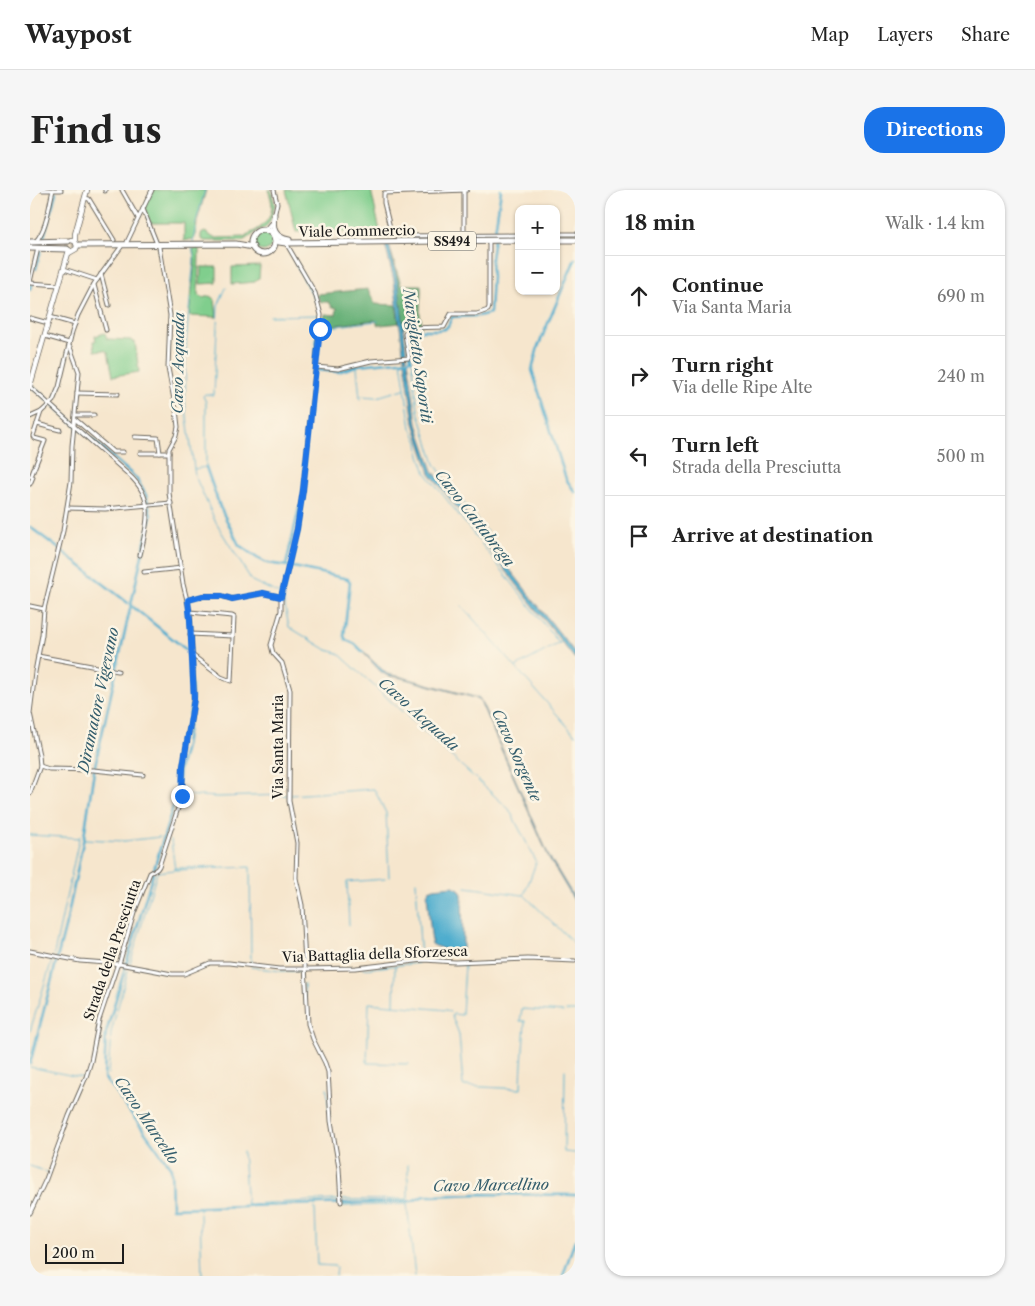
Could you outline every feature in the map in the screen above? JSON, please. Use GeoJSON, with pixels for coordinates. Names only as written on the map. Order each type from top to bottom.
{"type":"FeatureCollection","features":[{"type":"Feature","properties":{"kind":"main road"},"geometry":{"type":"LineString","coordinates":[[30,387],[87,190]]}},
{"type":"Feature","properties":{"kind":"main road"},"geometry":{"type":"LineString","coordinates":[[274,216],[273,226],[277,236],[288,240],[315,243]]}},
{"type":"Feature","properties":{"kind":"main road","name":"Viale Commercio"},"geometry":{"type":"LineString","coordinates":[[236,244],[252,238],[260,231],[266,231],[279,242],[286,243],[515,240]]}},
{"type":"Feature","properties":{"kind":"main road"},"geometry":{"type":"LineString","coordinates":[[272,249],[275,243],[273,236]]}},
{"type":"Feature","properties":{"kind":"main road"},"geometry":{"type":"LineString","coordinates":[[412,242],[419,236]]}},
{"type":"Feature","properties":{"kind":"main road"},"geometry":{"type":"LineString","coordinates":[[252,238],[253,247]]}},
{"type":"Feature","properties":{"kind":"main road"},"geometry":{"type":"LineString","coordinates":[[560,238],[575,240]]}},
{"type":"Feature","properties":{"kind":"main road"},"geometry":{"type":"LineString","coordinates":[[31,244],[40,239],[71,246],[158,246]]}},
{"type":"Feature","properties":{"kind":"main road"},"geometry":{"type":"LineString","coordinates":[[31,244],[38,248],[142,241],[158,246]]}},
{"type":"Feature","properties":{"kind":"main road","name":"Viale Commercio"},"geometry":{"type":"LineString","coordinates":[[71,246],[236,244],[253,247],[261,253],[268,252],[286,243]]}},
{"type":"Feature","properties":{"kind":"main road","name":"SS494"},"geometry":{"type":"LineString","coordinates":[[31,244],[71,246]]}},
{"type":"Feature","properties":{"kind":"street"},"geometry":{"type":"LineString","coordinates":[[42,190],[61,190]]}},
{"type":"Feature","properties":{"kind":"street"},"geometry":{"type":"LineString","coordinates":[[40,239],[53,190]]}},
{"type":"Feature","properties":{"kind":"street"},"geometry":{"type":"LineString","coordinates":[[122,190],[138,219]]}},
{"type":"Feature","properties":{"kind":"street"},"geometry":{"type":"LineString","coordinates":[[126,242],[152,190]]}},
{"type":"Feature","properties":{"kind":"street"},"geometry":{"type":"LineString","coordinates":[[273,236],[270,228],[277,203],[274,190]]}},
{"type":"Feature","properties":{"kind":"street"},"geometry":{"type":"LineString","coordinates":[[464,236],[465,190],[384,193],[384,203],[391,232],[394,235],[464,236],[493,239],[515,236]]}},
{"type":"Feature","properties":{"kind":"street"},"geometry":{"type":"LineString","coordinates":[[85,198],[89,199],[114,240]]}},
{"type":"Feature","properties":{"kind":"street","name":"Strada della Presciutta"},"geometry":{"type":"LineString","coordinates":[[30,1213],[46,1179],[86,1077],[99,1020],[119,964],[134,913],[150,873],[159,866],[180,804],[183,766],[193,706],[190,612],[170,503],[169,453],[178,427],[168,368],[170,315],[158,246],[143,209]]}},
{"type":"Feature","properties":{"kind":"street"},"geometry":{"type":"LineString","coordinates":[[260,231],[268,227],[274,216]]}},
{"type":"Feature","properties":{"kind":"street"},"geometry":{"type":"LineString","coordinates":[[560,237],[575,234]]}},
{"type":"Feature","properties":{"kind":"street"},"geometry":{"type":"LineString","coordinates":[[316,369],[338,370],[371,362],[407,358],[406,334],[408,328],[444,328],[452,314],[478,314],[488,310],[493,239]]}},
{"type":"Feature","properties":{"kind":"street","name":"Via Santa Maria"},"geometry":{"type":"LineString","coordinates":[[286,243],[318,301],[321,315],[303,490],[297,529],[281,597],[282,611],[271,646],[273,653],[282,663],[290,690],[288,801],[297,843],[296,878],[302,905],[308,1024],[313,1039],[326,1063],[328,1072],[329,1105],[339,1168],[340,1202]]}},
{"type":"Feature","properties":{"kind":"street"},"geometry":{"type":"LineString","coordinates":[[113,247],[116,252],[115,255]]}},
{"type":"Feature","properties":{"kind":"street"},"geometry":{"type":"LineString","coordinates":[[30,416],[41,412],[51,403],[59,388],[75,324],[96,280],[121,247]]}},
{"type":"Feature","properties":{"kind":"street"},"geometry":{"type":"LineString","coordinates":[[38,248],[30,282],[60,285]]}},
{"type":"Feature","properties":{"kind":"street"},"geometry":{"type":"LineString","coordinates":[[64,269],[96,280]]}},
{"type":"Feature","properties":{"kind":"street"},"geometry":{"type":"LineString","coordinates":[[101,274],[110,305]]}},
{"type":"Feature","properties":{"kind":"street"},"geometry":{"type":"LineString","coordinates":[[94,284],[106,330]]}},
{"type":"Feature","properties":{"kind":"street"},"geometry":{"type":"LineString","coordinates":[[50,317],[75,324]]}},
{"type":"Feature","properties":{"kind":"street"},"geometry":{"type":"LineString","coordinates":[[30,318],[48,323]]}},
{"type":"Feature","properties":{"kind":"street"},"geometry":{"type":"LineString","coordinates":[[30,793],[40,766],[30,713],[42,636],[44,609],[71,482],[79,372],[69,345],[45,336]]}},
{"type":"Feature","properties":{"kind":"street"},"geometry":{"type":"LineString","coordinates":[[30,387],[75,424],[132,478],[142,492],[149,505],[148,522],[140,555]]}},
{"type":"Feature","properties":{"kind":"street"},"geometry":{"type":"LineString","coordinates":[[77,393],[118,394]]}},
{"type":"Feature","properties":{"kind":"street"},"geometry":{"type":"LineString","coordinates":[[30,484],[33,477],[31,475],[45,441],[33,436],[41,412]]}},
{"type":"Feature","properties":{"kind":"street"},"geometry":{"type":"LineString","coordinates":[[76,415],[94,415]]}},
{"type":"Feature","properties":{"kind":"street"},"geometry":{"type":"LineString","coordinates":[[37,424],[60,430]]}},
{"type":"Feature","properties":{"kind":"street"},"geometry":{"type":"LineString","coordinates":[[75,424],[113,452],[122,452]]}},
{"type":"Feature","properties":{"kind":"street"},"geometry":{"type":"LineString","coordinates":[[135,437],[158,438],[160,453]]}},
{"type":"Feature","properties":{"kind":"street"},"geometry":{"type":"LineString","coordinates":[[140,453],[169,453]]}},
{"type":"Feature","properties":{"kind":"street"},"geometry":{"type":"LineString","coordinates":[[67,508],[105,509],[170,503]]}},
{"type":"Feature","properties":{"kind":"street"},"geometry":{"type":"LineString","coordinates":[[144,572],[182,568]]}},
{"type":"Feature","properties":{"kind":"street"},"geometry":{"type":"LineString","coordinates":[[188,600],[203,596],[222,596],[232,599],[263,593],[281,597]]}},
{"type":"Feature","properties":{"kind":"street"},"geometry":{"type":"LineString","coordinates":[[30,606],[44,609]]}},
{"type":"Feature","properties":{"kind":"street"},"geometry":{"type":"LineString","coordinates":[[190,612],[234,617],[231,681],[221,677],[192,654]]}},
{"type":"Feature","properties":{"kind":"street"},"geometry":{"type":"LineString","coordinates":[[190,634],[233,636]]}},
{"type":"Feature","properties":{"kind":"street"},"geometry":{"type":"LineString","coordinates":[[38,656],[116,671]]}},
{"type":"Feature","properties":{"kind":"street"},"geometry":{"type":"LineString","coordinates":[[40,766],[49,769],[94,770],[143,775]]}},
{"type":"Feature","properties":{"kind":"street","name":"Via Battaglia della Sforzesca"},"geometry":{"type":"LineString","coordinates":[[30,951],[80,961],[119,964],[172,974],[184,974],[210,964],[239,964],[279,969],[306,969],[356,968],[424,960],[456,962],[528,959],[575,961]]}},
{"type":"Feature","properties":{"kind":"green space"},"geometry":{"type":"Polygon","coordinates":[[[154,190],[206,190],[193,239],[184,241],[184,223],[150,223],[146,205],[154,190]]]}},
{"type":"Feature","properties":{"kind":"green space"},"geometry":{"type":"Polygon","coordinates":[[[268,190],[271,190],[275,205],[270,221],[265,228],[242,241],[205,241],[201,239],[201,234],[205,232],[214,238],[246,237],[246,235],[260,228],[269,218],[271,212],[271,198],[268,190]]]}},
{"type":"Feature","properties":{"kind":"green space"},"geometry":{"type":"Polygon","coordinates":[[[286,190],[371,190],[380,231],[296,232],[286,190]]]}},
{"type":"Feature","properties":{"kind":"green space"},"geometry":{"type":"Polygon","coordinates":[[[263,233],[269,236],[272,242],[269,248],[263,251],[257,248],[254,242],[257,236],[263,233]]]}},
{"type":"Feature","properties":{"kind":"green space"},"geometry":{"type":"Polygon","coordinates":[[[199,248],[198,295],[202,298],[210,296],[215,300],[217,317],[189,316],[195,261],[193,249],[199,248]]]}},
{"type":"Feature","properties":{"kind":"green space"},"geometry":{"type":"Polygon","coordinates":[[[391,252],[401,285],[421,285],[420,312],[422,326],[404,327],[391,252]]]}},
{"type":"Feature","properties":{"kind":"green space"},"geometry":{"type":"Polygon","coordinates":[[[260,266],[259,278],[255,282],[232,284],[232,267],[260,266]]]}},
{"type":"Feature","properties":{"kind":"green space"},"geometry":{"type":"Polygon","coordinates":[[[201,267],[217,267],[217,283],[200,284],[201,267]]]}},
{"type":"Feature","properties":{"kind":"green space"},"geometry":{"type":"Polygon","coordinates":[[[368,289],[375,304],[396,305],[399,323],[378,325],[375,320],[321,327],[325,314],[336,315],[337,308],[332,307],[329,302],[321,302],[317,296],[318,294],[368,289]]]}},
{"type":"Feature","properties":{"kind":"green space"},"geometry":{"type":"Polygon","coordinates":[[[105,333],[107,339],[131,340],[135,342],[139,372],[113,376],[108,352],[104,350],[95,351],[95,336],[105,333]]]}},
{"type":"Feature","properties":{"kind":"water"},"geometry":{"type":"Polygon","coordinates":[[[385,244],[389,244],[399,288],[407,358],[404,358],[394,280],[385,244]]]}},
{"type":"Feature","properties":{"kind":"water"},"geometry":{"type":"Polygon","coordinates":[[[408,360],[417,424],[433,471],[575,653],[575,659],[430,473],[414,423],[405,361],[408,360]]]}},
{"type":"Feature","properties":{"kind":"water"},"geometry":{"type":"Polygon","coordinates":[[[361,650],[387,674],[478,698],[481,701],[549,856],[575,902],[549,858],[480,701],[398,677],[388,676],[381,672],[361,650]]]}},
{"type":"Feature","properties":{"kind":"water"},"geometry":{"type":"Polygon","coordinates":[[[453,886],[459,889],[462,894],[463,948],[439,948],[432,944],[427,895],[429,890],[434,888],[453,886]]]}},
{"type":"Feature","properties":{"kind":"waterway","name":"Cavo Acquada"},"geometry":{"type":"LineString","coordinates":[[193,243],[196,222],[205,190]]}},
{"type":"Feature","properties":{"kind":"waterway","name":"Naviglietto Saporiti"},"geometry":{"type":"LineString","coordinates":[[411,359],[408,334],[410,330],[445,329],[452,317],[479,316],[490,313],[491,259],[501,190]]}},
{"type":"Feature","properties":{"kind":"waterway","name":"Cavo Marcello"},"geometry":{"type":"LineString","coordinates":[[43,241],[56,193]]}},
{"type":"Feature","properties":{"kind":"waterway","name":"Cavo Acquada"},"geometry":{"type":"LineString","coordinates":[[192,247],[194,257],[186,342],[185,402],[195,476],[216,523],[252,581],[280,594]]}},
{"type":"Feature","properties":{"kind":"waterway","name":"Cavo Marcello"},"geometry":{"type":"LineString","coordinates":[[36,269],[41,250]]}},
{"type":"Feature","properties":{"kind":"waterway"},"geometry":{"type":"LineString","coordinates":[[575,259],[538,347],[532,370],[566,479],[575,492]]}},
{"type":"Feature","properties":{"kind":"waterway"},"geometry":{"type":"LineString","coordinates":[[295,262],[316,300]]}},
{"type":"Feature","properties":{"kind":"waterway","name":"Cavo Marcello"},"geometry":{"type":"LineString","coordinates":[[30,289],[32,284]]}},
{"type":"Feature","properties":{"kind":"waterway","name":"Cavo Sorgente"},"geometry":{"type":"LineString","coordinates":[[194,469],[206,467],[206,402],[203,396],[205,394],[214,395],[218,306],[226,288]]}},
{"type":"Feature","properties":{"kind":"waterway"},"geometry":{"type":"LineString","coordinates":[[270,316],[319,315]]}},
{"type":"Feature","properties":{"kind":"waterway"},"geometry":{"type":"LineString","coordinates":[[321,328],[378,321]]}},
{"type":"Feature","properties":{"kind":"waterway"},"geometry":{"type":"LineString","coordinates":[[315,361],[318,327]]}},
{"type":"Feature","properties":{"kind":"waterway","name":"Naviglietto Saporiti"},"geometry":{"type":"LineString","coordinates":[[412,358],[418,411],[435,464],[487,532]]}},
{"type":"Feature","properties":{"kind":"waterway","name":"Naviglietto Saporiti"},"geometry":{"type":"LineString","coordinates":[[316,370],[338,372],[359,365],[409,360]]}},
{"type":"Feature","properties":{"kind":"waterway","name":"Cavo Cattabrega"},"geometry":{"type":"LineString","coordinates":[[401,361],[411,428],[418,442],[419,452],[426,473],[559,643]]}},
{"type":"Feature","properties":{"kind":"waterway"},"geometry":{"type":"LineString","coordinates":[[357,367],[360,399]]}},
{"type":"Feature","properties":{"kind":"waterway","name":"Diramatore Vigevano"},"geometry":{"type":"LineString","coordinates":[[30,1064],[67,920],[84,837],[94,770],[151,515],[146,495],[136,478],[33,387]]}},
{"type":"Feature","properties":{"kind":"waterway"},"geometry":{"type":"LineString","coordinates":[[360,396],[377,397],[404,389]]}},
{"type":"Feature","properties":{"kind":"waterway","name":"Cavo Sorgente"},"geometry":{"type":"LineString","coordinates":[[206,467],[220,507],[239,545],[267,563],[287,566]]}},
{"type":"Feature","properties":{"kind":"waterway"},"geometry":{"type":"LineString","coordinates":[[286,565],[299,508]]}},
{"type":"Feature","properties":{"kind":"waterway","name":"Cavo Marcello"},"geometry":{"type":"LineString","coordinates":[[30,527],[58,548]]}},
{"type":"Feature","properties":{"kind":"waterway","name":"Cavo Marcello"},"geometry":{"type":"LineString","coordinates":[[59,549],[128,603]]}},
{"type":"Feature","properties":{"kind":"waterway","name":"Cavo Sorgente"},"geometry":{"type":"LineString","coordinates":[[289,566],[348,579],[350,582],[344,636],[346,640],[355,644],[363,652]]}},
{"type":"Feature","properties":{"kind":"waterway","name":"Cavo Acquada"},"geometry":{"type":"LineString","coordinates":[[283,596],[289,627],[327,650],[338,653],[509,809],[536,861]]}},
{"type":"Feature","properties":{"kind":"waterway","name":"Cavo Cattabrega"},"geometry":{"type":"LineString","coordinates":[[462,606],[575,735]]}},
{"type":"Feature","properties":{"kind":"waterway","name":"Cavo Marcello"},"geometry":{"type":"LineString","coordinates":[[133,607],[189,652],[192,698]]}},
{"type":"Feature","properties":{"kind":"waterway","name":"Cavo Cattabrega"},"geometry":{"type":"LineString","coordinates":[[516,667],[563,641]]}},
{"type":"Feature","properties":{"kind":"waterway","name":"Cavo Marcello"},"geometry":{"type":"LineString","coordinates":[[154,869],[177,793],[179,770],[185,746],[192,700]]}},
{"type":"Feature","properties":{"kind":"waterway"},"geometry":{"type":"LineString","coordinates":[[290,795],[374,789],[386,813],[389,877]]}},
{"type":"Feature","properties":{"kind":"waterway"},"geometry":{"type":"LineString","coordinates":[[184,795],[216,797],[287,795]]}},
{"type":"Feature","properties":{"kind":"waterway"},"geometry":{"type":"LineString","coordinates":[[30,835],[80,838]]}},
{"type":"Feature","properties":{"kind":"waterway"},"geometry":{"type":"LineString","coordinates":[[85,839],[124,841],[160,837]]}},
{"type":"Feature","properties":{"kind":"waterway"},"geometry":{"type":"LineString","coordinates":[[54,954],[79,839]]}},
{"type":"Feature","properties":{"kind":"waterway"},"geometry":{"type":"LineString","coordinates":[[171,840],[175,870],[250,867],[251,964]]}},
{"type":"Feature","properties":{"kind":"waterway","name":"Cavo Acquada"},"geometry":{"type":"LineString","coordinates":[[536,863],[524,895],[575,944]]}},
{"type":"Feature","properties":{"kind":"waterway"},"geometry":{"type":"LineString","coordinates":[[175,868],[220,867]]}},
{"type":"Feature","properties":{"kind":"waterway","name":"Cavo Marcello"},"geometry":{"type":"LineString","coordinates":[[130,964],[157,872],[174,870]]}},
{"type":"Feature","properties":{"kind":"waterway","name":"Cavo Marcello"},"geometry":{"type":"LineString","coordinates":[[153,873],[106,1033],[104,1077],[171,1168],[172,1208],[391,1202],[412,1201],[424,1196],[476,1194],[575,1195]]}},
{"type":"Feature","properties":{"kind":"waterway"},"geometry":{"type":"LineString","coordinates":[[349,925],[347,882],[385,879]]}},
{"type":"Feature","properties":{"kind":"waterway"},"geometry":{"type":"LineString","coordinates":[[416,882],[421,959]]}},
{"type":"Feature","properties":{"kind":"waterway"},"geometry":{"type":"LineString","coordinates":[[466,887],[523,895]]}},
{"type":"Feature","properties":{"kind":"waterway"},"geometry":{"type":"LineString","coordinates":[[30,1031],[53,957]]}},
{"type":"Feature","properties":{"kind":"waterway"},"geometry":{"type":"LineString","coordinates":[[363,969],[418,963]]}},
{"type":"Feature","properties":{"kind":"waterway"},"geometry":{"type":"LineString","coordinates":[[455,963],[465,964],[462,1015],[453,1014],[452,1016],[459,1034],[464,1086],[521,1089],[525,1021],[520,1021],[522,1009],[563,1012]]}},
{"type":"Feature","properties":{"kind":"waterway"},"geometry":{"type":"LineString","coordinates":[[394,1005],[395,966]]}},
{"type":"Feature","properties":{"kind":"waterway"},"geometry":{"type":"LineString","coordinates":[[251,967],[281,971],[302,971]]}},
{"type":"Feature","properties":{"kind":"waterway"},"geometry":{"type":"LineString","coordinates":[[108,1074],[111,1032],[128,970]]}},
{"type":"Feature","properties":{"kind":"waterway"},"geometry":{"type":"LineString","coordinates":[[304,984],[305,1003]]}},
{"type":"Feature","properties":{"kind":"waterway"},"geometry":{"type":"LineString","coordinates":[[408,1064],[367,1063],[369,1003],[447,1010],[450,1012]]}},
{"type":"Feature","properties":{"kind":"waterway"},"geometry":{"type":"LineString","coordinates":[[566,1011],[575,1011]]}},
{"type":"Feature","properties":{"kind":"waterway"},"geometry":{"type":"LineString","coordinates":[[30,1067],[84,1078]]}},
{"type":"Feature","properties":{"kind":"waterway"},"geometry":{"type":"LineString","coordinates":[[565,1070],[564,1152],[575,1153]]}},
{"type":"Feature","properties":{"kind":"waterway"},"geometry":{"type":"LineString","coordinates":[[327,1088],[329,1114]]}},
{"type":"Feature","properties":{"kind":"waterway","name":"Cavo Marcellino"},"geometry":{"type":"LineString","coordinates":[[243,1152],[247,1206]]}},
{"type":"Feature","properties":{"kind":"waterway","name":"Cavo Marcellino"},"geometry":{"type":"LineString","coordinates":[[343,1200],[408,1199],[408,1165]]}},
{"type":"Feature","properties":{"kind":"waterway"},"geometry":{"type":"LineString","coordinates":[[30,1166],[47,1173]]}},
{"type":"Feature","properties":{"kind":"waterway","name":"Cavo Marcellino"},"geometry":{"type":"LineString","coordinates":[[246,1204],[338,1200]]}},
{"type":"Feature","properties":{"kind":"waterway","name":"Cavo Marcellino"},"geometry":{"type":"LineString","coordinates":[[407,1204],[415,1276]]}},
{"type":"Feature","properties":{"kind":"waterway","name":"Cavo Marcellino"},"geometry":{"type":"LineString","coordinates":[[342,1206],[407,1204]]}},
{"type":"Feature","properties":{"kind":"waterway","name":"Cavo Marcellino"},"geometry":{"type":"LineString","coordinates":[[315,1208],[317,1265],[335,1266]]}},
{"type":"Feature","properties":{"kind":"waterway"},"geometry":{"type":"LineString","coordinates":[[200,1213],[202,1276]]}},
{"type":"Feature","properties":{"kind":"waterway","name":"Cavo Marcellino"},"geometry":{"type":"LineString","coordinates":[[563,1276],[575,1240]]}},
{"type":"Feature","properties":{"kind":"waterway","name":"Cavo Marcellino"},"geometry":{"type":"LineString","coordinates":[[336,1276],[337,1267]]}},
{"type":"Feature","properties":{"kind":"tunnel"},"geometry":{"type":"LineString","coordinates":[[64,245],[79,245]]}},
{"type":"Feature","properties":{"kind":"route"},"geometry":{"type":"LineString","coordinates":[[182,796],[183,766],[194,699],[188,600],[203,596],[222,596],[232,599],[263,593],[281,597],[297,529],[303,490],[320,329]]}}]}
